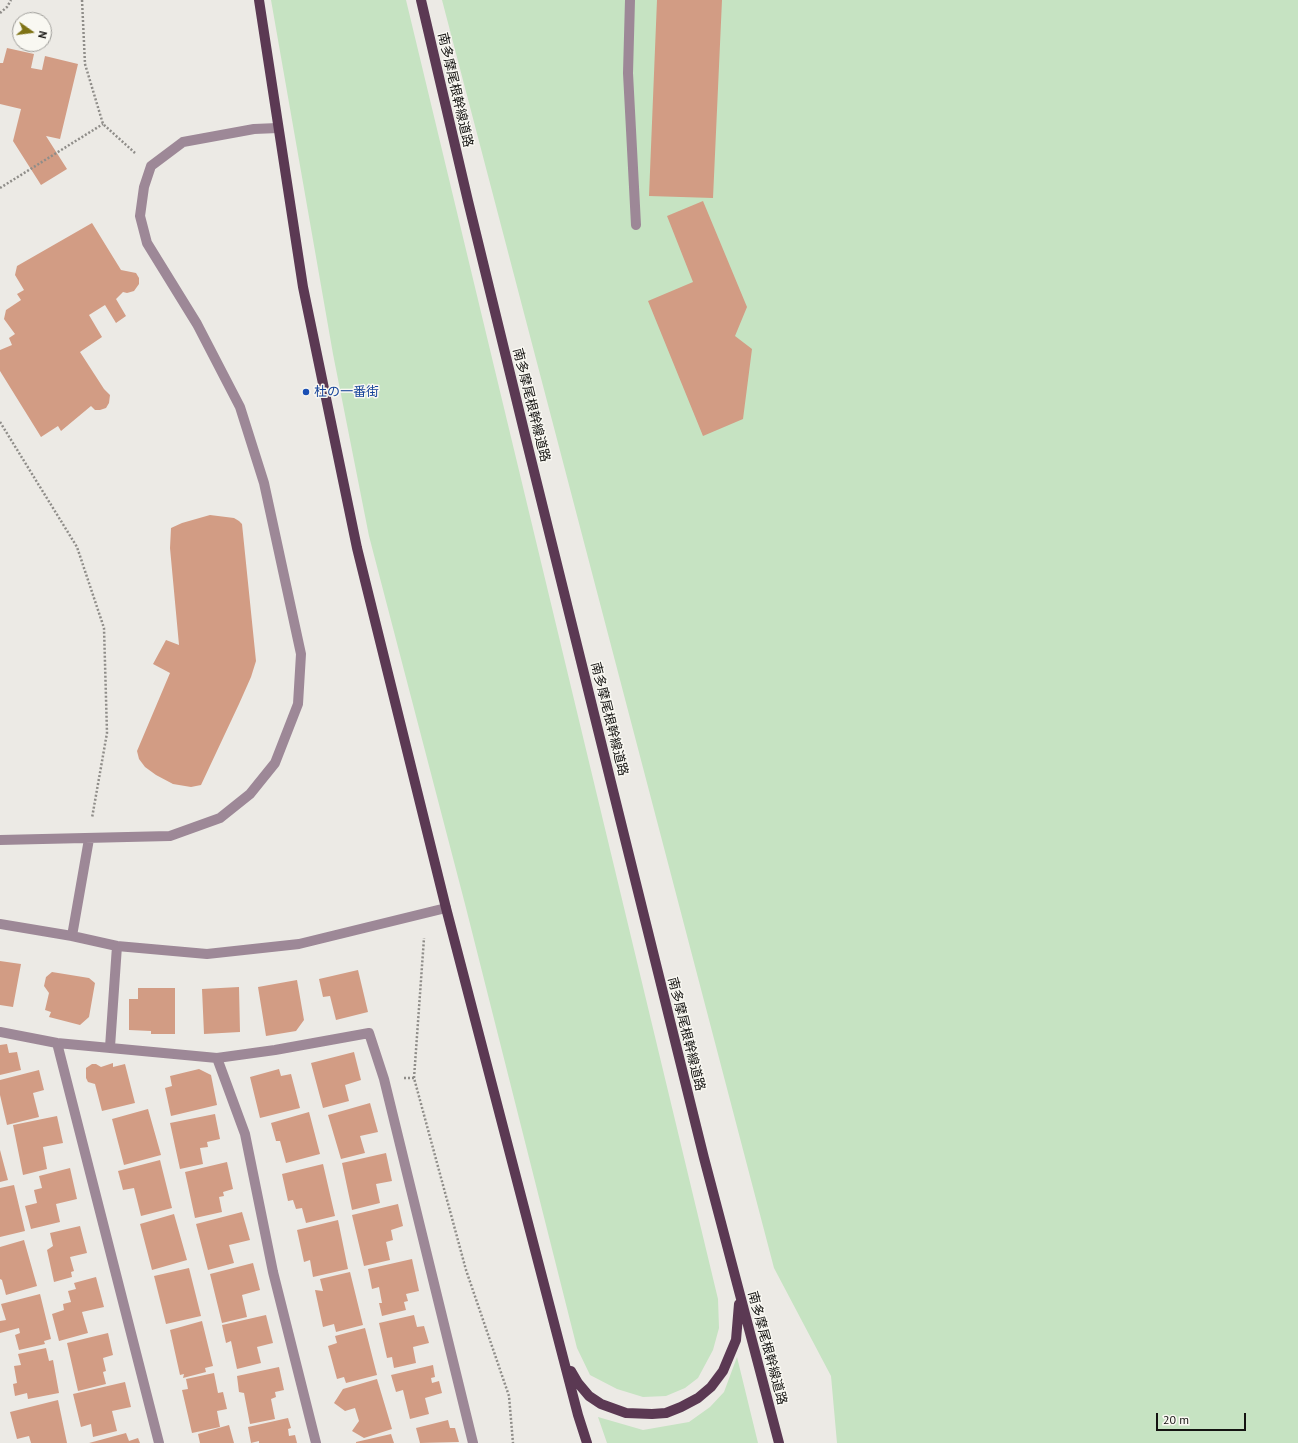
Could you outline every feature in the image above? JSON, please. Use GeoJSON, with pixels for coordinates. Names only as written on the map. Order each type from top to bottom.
{"type":"FeatureCollection","features":[{"type":"Feature","properties":{"kind":"main road"},"geometry":{"type":"LineString","coordinates":[[258,0],[303,286],[357,548],[446,908],[578,1415],[587,1443]]}},
{"type":"Feature","properties":{"kind":"main road","name":"南多摩尾根幹線道路"},"geometry":{"type":"LineString","coordinates":[[421,0],[469,208],[704,1158],[779,1443]]}},
{"type":"Feature","properties":{"kind":"main road"},"geometry":{"type":"LineString","coordinates":[[563,1355],[578,1383],[589,1396],[601,1404],[626,1413],[666,1413],[698,1398],[711,1387],[723,1372],[736,1340],[739,1294]]}},
{"type":"Feature","properties":{"kind":"street"},"geometry":{"type":"LineString","coordinates":[[630,0],[628,73],[636,225]]}},
{"type":"Feature","properties":{"kind":"street"},"geometry":{"type":"LineString","coordinates":[[0,840],[170,836],[220,818],[250,794],[275,763],[298,704],[300,654],[264,483],[240,407],[197,324],[147,243],[140,216],[144,187],[152,166],[183,142],[254,129],[278,128]]}},
{"type":"Feature","properties":{"kind":"street"},"geometry":{"type":"LineString","coordinates":[[72,936],[89,839]]}},
{"type":"Feature","properties":{"kind":"street"},"geometry":{"type":"LineString","coordinates":[[0,924],[72,936],[117,946],[207,954],[291,945],[446,908]]}},
{"type":"Feature","properties":{"kind":"street"},"geometry":{"type":"LineString","coordinates":[[110,1047],[117,946]]}},
{"type":"Feature","properties":{"kind":"street"},"geometry":{"type":"LineString","coordinates":[[0,1032],[57,1043],[217,1058],[275,1050],[368,1033],[384,1079],[473,1443]]}},
{"type":"Feature","properties":{"kind":"street"},"geometry":{"type":"LineString","coordinates":[[57,1043],[159,1443]]}},
{"type":"Feature","properties":{"kind":"street"},"geometry":{"type":"LineString","coordinates":[[217,1058],[245,1134],[273,1272],[316,1443]]}},
{"type":"Feature","properties":{"kind":"path"},"geometry":{"type":"LineString","coordinates":[[0,13],[7,7],[11,0]]}},
{"type":"Feature","properties":{"kind":"path"},"geometry":{"type":"LineString","coordinates":[[82,0],[85,64],[103,124],[152,166]]}},
{"type":"Feature","properties":{"kind":"path"},"geometry":{"type":"LineString","coordinates":[[0,188],[103,124]]}},
{"type":"Feature","properties":{"kind":"path"},"geometry":{"type":"LineString","coordinates":[[0,422],[77,547],[104,628],[107,733],[89,839]]}},
{"type":"Feature","properties":{"kind":"path"},"geometry":{"type":"LineString","coordinates":[[424,938],[414,1078],[466,1270],[509,1396],[513,1443]]}},
{"type":"Feature","properties":{"kind":"path"},"geometry":{"type":"LineString","coordinates":[[384,1079],[414,1078]]}},
{"type":"Feature","properties":{"kind":"green space"},"geometry":{"type":"Polygon","coordinates":[[[271,0],[406,0],[718,1299],[719,1328],[713,1350],[698,1378],[685,1388],[666,1396],[643,1397],[617,1389],[590,1375],[577,1348],[465,904],[369,536],[333,354],[271,0]]]}},
{"type":"Feature","properties":{"kind":"green space"},"geometry":{"type":"Polygon","coordinates":[[[442,0],[1298,0],[1298,1443],[837,1443],[831,1376],[774,1268],[442,0]]]}},
{"type":"Feature","properties":{"kind":"green space"},"geometry":{"type":"Polygon","coordinates":[[[737,1357],[758,1443],[607,1443],[598,1417],[643,1430],[689,1422],[710,1407],[724,1392],[737,1357]]]}},
{"type":"Feature","properties":{"kind":"building"},"geometry":{"type":"Polygon","coordinates":[[[657,0],[722,0],[713,198],[649,196],[657,0]]]}},
{"type":"Feature","properties":{"kind":"building"},"geometry":{"type":"Polygon","coordinates":[[[7,48],[12,49],[12,52],[34,54],[31,68],[42,70],[45,56],[78,64],[60,139],[46,136],[67,169],[41,185],[13,141],[21,109],[0,104],[0,63],[3,63],[7,48]]]}},
{"type":"Feature","properties":{"kind":"building"},"geometry":{"type":"Polygon","coordinates":[[[703,201],[747,307],[735,336],[752,349],[743,419],[703,436],[648,301],[693,282],[667,216],[703,201]]]}},
{"type":"Feature","properties":{"kind":"building"},"geometry":{"type":"Polygon","coordinates":[[[92,223],[121,270],[136,273],[139,278],[139,284],[134,291],[127,293],[123,292],[116,299],[126,316],[116,323],[105,305],[89,315],[102,337],[80,352],[104,389],[110,395],[109,403],[106,408],[95,410],[91,406],[61,431],[58,426],[41,437],[0,371],[0,350],[12,345],[9,338],[15,334],[4,319],[6,310],[21,300],[17,294],[24,290],[15,275],[17,266],[92,223]]]}},
{"type":"Feature","properties":{"kind":"building"},"geometry":{"type":"Polygon","coordinates":[[[210,515],[234,518],[242,524],[256,661],[251,677],[201,785],[191,787],[173,784],[156,775],[145,767],[139,759],[137,751],[170,673],[153,664],[166,640],[179,645],[170,548],[171,528],[182,523],[210,515]]]}},
{"type":"Feature","properties":{"kind":"building"},"geometry":{"type":"Polygon","coordinates":[[[0,961],[21,964],[13,1007],[0,1005],[0,961]]]}},
{"type":"Feature","properties":{"kind":"building"},"geometry":{"type":"Polygon","coordinates":[[[358,970],[368,1012],[336,1020],[330,996],[323,997],[319,979],[358,970]]]}},
{"type":"Feature","properties":{"kind":"building"},"geometry":{"type":"Polygon","coordinates":[[[52,972],[89,978],[95,983],[89,1017],[80,1025],[49,1017],[51,1012],[45,1010],[49,993],[44,986],[46,977],[52,972]]]}},
{"type":"Feature","properties":{"kind":"building"},"geometry":{"type":"Polygon","coordinates":[[[297,980],[304,1020],[296,1031],[266,1036],[258,987],[297,980]]]}},
{"type":"Feature","properties":{"kind":"building"},"geometry":{"type":"Polygon","coordinates":[[[239,987],[240,1032],[204,1034],[202,989],[239,987]]]}},
{"type":"Feature","properties":{"kind":"building"},"geometry":{"type":"Polygon","coordinates":[[[138,988],[175,988],[175,1034],[151,1034],[151,1031],[129,1030],[129,999],[138,999],[138,988]]]}},
{"type":"Feature","properties":{"kind":"building"},"geometry":{"type":"Polygon","coordinates":[[[7,1044],[9,1053],[17,1052],[21,1070],[0,1075],[0,1045],[7,1044]]]}},
{"type":"Feature","properties":{"kind":"building"},"geometry":{"type":"Polygon","coordinates":[[[354,1052],[361,1080],[345,1085],[349,1101],[323,1108],[311,1063],[354,1052]]]}},
{"type":"Feature","properties":{"kind":"building"},"geometry":{"type":"Polygon","coordinates":[[[113,1063],[113,1067],[125,1064],[135,1103],[102,1111],[95,1084],[88,1082],[86,1078],[86,1068],[92,1064],[96,1064],[101,1067],[113,1063]]]}},
{"type":"Feature","properties":{"kind":"building"},"geometry":{"type":"Polygon","coordinates":[[[199,1069],[211,1075],[217,1105],[171,1116],[165,1088],[172,1086],[170,1076],[199,1069]]]}},
{"type":"Feature","properties":{"kind":"building"},"geometry":{"type":"Polygon","coordinates":[[[279,1069],[281,1076],[291,1074],[300,1108],[260,1118],[250,1077],[279,1069]]]}},
{"type":"Feature","properties":{"kind":"building"},"geometry":{"type":"Polygon","coordinates":[[[39,1070],[44,1090],[33,1093],[39,1117],[7,1125],[0,1095],[0,1080],[39,1070]]]}},
{"type":"Feature","properties":{"kind":"building"},"geometry":{"type":"Polygon","coordinates":[[[370,1103],[378,1132],[360,1136],[365,1153],[341,1159],[328,1115],[370,1103]]]}},
{"type":"Feature","properties":{"kind":"building"},"geometry":{"type":"Polygon","coordinates":[[[148,1109],[161,1155],[124,1165],[112,1119],[148,1109]]]}},
{"type":"Feature","properties":{"kind":"building"},"geometry":{"type":"Polygon","coordinates":[[[309,1112],[320,1154],[286,1163],[280,1141],[276,1141],[271,1123],[309,1112]]]}},
{"type":"Feature","properties":{"kind":"building"},"geometry":{"type":"Polygon","coordinates":[[[215,1114],[220,1139],[207,1142],[208,1147],[200,1148],[203,1164],[180,1169],[170,1123],[215,1114]]]}},
{"type":"Feature","properties":{"kind":"building"},"geometry":{"type":"Polygon","coordinates":[[[57,1116],[63,1143],[43,1147],[47,1169],[23,1175],[13,1125],[57,1116]]]}},
{"type":"Feature","properties":{"kind":"building"},"geometry":{"type":"Polygon","coordinates":[[[0,1150],[8,1180],[0,1182],[0,1150]]]}},
{"type":"Feature","properties":{"kind":"building"},"geometry":{"type":"Polygon","coordinates":[[[386,1153],[392,1181],[376,1184],[380,1203],[352,1210],[342,1163],[386,1153]]]}},
{"type":"Feature","properties":{"kind":"building"},"geometry":{"type":"Polygon","coordinates":[[[160,1160],[172,1208],[141,1216],[134,1188],[123,1190],[118,1171],[160,1160]]]}},
{"type":"Feature","properties":{"kind":"building"},"geometry":{"type":"Polygon","coordinates":[[[227,1162],[233,1189],[223,1192],[224,1196],[219,1197],[222,1212],[195,1218],[185,1172],[227,1162]]]}},
{"type":"Feature","properties":{"kind":"building"},"geometry":{"type":"Polygon","coordinates":[[[323,1164],[335,1216],[306,1223],[302,1208],[296,1209],[293,1200],[288,1201],[282,1174],[323,1164]]]}},
{"type":"Feature","properties":{"kind":"building"},"geometry":{"type":"Polygon","coordinates":[[[70,1168],[77,1199],[56,1204],[60,1222],[31,1229],[25,1206],[37,1203],[34,1190],[42,1188],[39,1176],[70,1168]]]}},
{"type":"Feature","properties":{"kind":"building"},"geometry":{"type":"Polygon","coordinates":[[[14,1185],[25,1231],[0,1237],[0,1188],[14,1185]]]}},
{"type":"Feature","properties":{"kind":"building"},"geometry":{"type":"Polygon","coordinates":[[[398,1204],[403,1226],[391,1230],[393,1240],[386,1242],[390,1260],[364,1266],[352,1215],[398,1204]]]}},
{"type":"Feature","properties":{"kind":"building"},"geometry":{"type":"Polygon","coordinates":[[[242,1212],[250,1240],[229,1245],[234,1263],[208,1270],[196,1224],[242,1212]]]}},
{"type":"Feature","properties":{"kind":"building"},"geometry":{"type":"Polygon","coordinates":[[[174,1214],[187,1260],[152,1270],[140,1224],[174,1214]]]}},
{"type":"Feature","properties":{"kind":"building"},"geometry":{"type":"Polygon","coordinates":[[[338,1220],[348,1269],[313,1277],[310,1260],[304,1262],[297,1230],[338,1220]]]}},
{"type":"Feature","properties":{"kind":"building"},"geometry":{"type":"Polygon","coordinates":[[[80,1226],[87,1253],[70,1257],[74,1271],[71,1272],[72,1277],[54,1282],[47,1250],[53,1246],[50,1233],[80,1226]]]}},
{"type":"Feature","properties":{"kind":"building"},"geometry":{"type":"Polygon","coordinates":[[[24,1240],[37,1286],[6,1295],[2,1280],[0,1279],[0,1247],[24,1240]]]}},
{"type":"Feature","properties":{"kind":"building"},"geometry":{"type":"Polygon","coordinates":[[[412,1259],[419,1291],[406,1294],[408,1301],[404,1302],[406,1310],[382,1316],[379,1303],[382,1303],[379,1287],[372,1289],[368,1269],[412,1259]]]}},
{"type":"Feature","properties":{"kind":"building"},"geometry":{"type":"Polygon","coordinates":[[[253,1263],[260,1290],[242,1295],[247,1317],[222,1323],[210,1274],[253,1263]]]}},
{"type":"Feature","properties":{"kind":"building"},"geometry":{"type":"Polygon","coordinates":[[[189,1268],[201,1316],[166,1324],[154,1276],[189,1268]]]}},
{"type":"Feature","properties":{"kind":"building"},"geometry":{"type":"Polygon","coordinates":[[[350,1272],[363,1325],[336,1332],[334,1324],[323,1327],[315,1290],[323,1291],[320,1279],[350,1272]]]}},
{"type":"Feature","properties":{"kind":"building"},"geometry":{"type":"Polygon","coordinates":[[[96,1277],[104,1307],[82,1312],[88,1333],[59,1341],[52,1314],[64,1310],[63,1304],[71,1302],[68,1291],[76,1289],[74,1283],[96,1277]]]}},
{"type":"Feature","properties":{"kind":"building"},"geometry":{"type":"Polygon","coordinates":[[[40,1294],[51,1339],[44,1341],[45,1344],[19,1350],[15,1335],[20,1333],[19,1328],[0,1333],[0,1321],[6,1320],[1,1304],[40,1294]]]}},
{"type":"Feature","properties":{"kind":"building"},"geometry":{"type":"Polygon","coordinates":[[[266,1315],[273,1343],[257,1347],[261,1363],[237,1369],[231,1341],[226,1343],[222,1325],[266,1315]]]}},
{"type":"Feature","properties":{"kind":"building"},"geometry":{"type":"Polygon","coordinates":[[[414,1315],[417,1327],[424,1326],[429,1343],[413,1347],[416,1363],[394,1368],[392,1357],[387,1358],[379,1323],[414,1315]]]}},
{"type":"Feature","properties":{"kind":"building"},"geometry":{"type":"Polygon","coordinates":[[[202,1321],[213,1366],[205,1368],[206,1372],[183,1378],[184,1374],[180,1375],[170,1330],[202,1321]]]}},
{"type":"Feature","properties":{"kind":"building"},"geometry":{"type":"Polygon","coordinates":[[[365,1328],[377,1375],[346,1383],[344,1377],[337,1379],[328,1346],[337,1343],[335,1336],[365,1328]]]}},
{"type":"Feature","properties":{"kind":"building"},"geometry":{"type":"Polygon","coordinates":[[[108,1333],[113,1355],[103,1358],[106,1371],[103,1372],[106,1384],[78,1391],[67,1343],[108,1333]]]}},
{"type":"Feature","properties":{"kind":"building"},"geometry":{"type":"Polygon","coordinates":[[[46,1348],[49,1361],[53,1360],[59,1393],[28,1399],[27,1393],[15,1396],[13,1384],[17,1383],[14,1366],[21,1365],[18,1354],[46,1348]]]}},
{"type":"Feature","properties":{"kind":"building"},"geometry":{"type":"Polygon","coordinates":[[[433,1365],[435,1377],[431,1378],[432,1383],[439,1381],[442,1393],[425,1398],[429,1414],[410,1419],[403,1390],[396,1392],[391,1375],[433,1365]]]}},
{"type":"Feature","properties":{"kind":"building"},"geometry":{"type":"Polygon","coordinates":[[[279,1367],[284,1390],[275,1392],[276,1397],[271,1399],[275,1419],[250,1424],[244,1393],[239,1392],[237,1376],[279,1367]]]}},
{"type":"Feature","properties":{"kind":"building"},"geometry":{"type":"Polygon","coordinates":[[[214,1373],[218,1393],[223,1392],[227,1409],[217,1411],[220,1427],[192,1433],[182,1390],[188,1389],[186,1379],[214,1373]]]}},
{"type":"Feature","properties":{"kind":"building"},"geometry":{"type":"Polygon","coordinates":[[[377,1379],[392,1429],[364,1438],[352,1431],[359,1421],[355,1408],[345,1411],[334,1403],[343,1389],[377,1379]]]}},
{"type":"Feature","properties":{"kind":"building"},"geometry":{"type":"Polygon","coordinates":[[[125,1382],[131,1407],[112,1411],[117,1431],[93,1437],[91,1424],[81,1427],[73,1394],[125,1382]]]}},
{"type":"Feature","properties":{"kind":"building"},"geometry":{"type":"Polygon","coordinates":[[[58,1400],[67,1443],[31,1443],[29,1436],[17,1439],[10,1412],[58,1400]]]}},
{"type":"Feature","properties":{"kind":"building"},"geometry":{"type":"Polygon","coordinates":[[[288,1418],[291,1428],[288,1429],[289,1436],[295,1435],[297,1443],[259,1443],[259,1441],[251,1443],[248,1427],[288,1418]]]}},
{"type":"Feature","properties":{"kind":"building"},"geometry":{"type":"Polygon","coordinates":[[[448,1420],[450,1428],[455,1428],[459,1442],[420,1443],[416,1428],[448,1420]]]}},
{"type":"Feature","properties":{"kind":"building"},"geometry":{"type":"Polygon","coordinates":[[[229,1425],[234,1443],[200,1443],[198,1434],[229,1425]]]}},
{"type":"Feature","properties":{"kind":"building"},"geometry":{"type":"Polygon","coordinates":[[[126,1433],[129,1441],[138,1438],[140,1443],[89,1443],[126,1433]]]}},
{"type":"Feature","properties":{"kind":"building"},"geometry":{"type":"Polygon","coordinates":[[[391,1434],[394,1443],[356,1443],[356,1442],[391,1434]]]}},
{"type":"Feature","properties":{"kind":"place","name":"杜の一番街"},"geometry":{"type":"Point","coordinates":[306,392]}}]}
